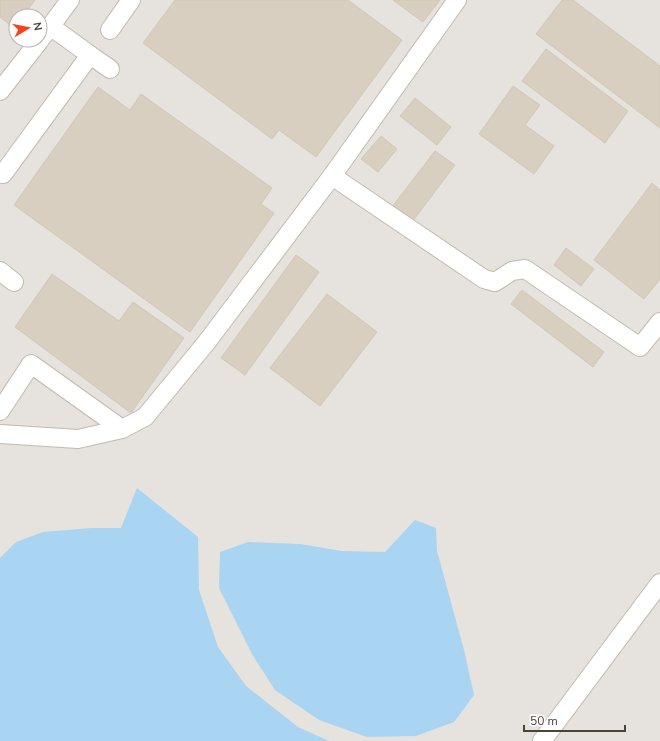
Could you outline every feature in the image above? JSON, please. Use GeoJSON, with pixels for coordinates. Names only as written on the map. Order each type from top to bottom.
{"type":"FeatureCollection","features":[{"type":"Feature","properties":{"kind":"lane"},"geometry":{"type":"LineString","coordinates":[[48,29],[70,0]]}},
{"type":"Feature","properties":{"kind":"lane"},"geometry":{"type":"LineString","coordinates":[[110,30],[131,0]]}},
{"type":"Feature","properties":{"kind":"lane"},"geometry":{"type":"LineString","coordinates":[[0,434],[78,439],[122,429],[145,417],[206,343],[332,176],[457,0]]}},
{"type":"Feature","properties":{"kind":"lane"},"geometry":{"type":"LineString","coordinates":[[48,37],[90,55],[110,68]]}},
{"type":"Feature","properties":{"kind":"lane"},"geometry":{"type":"LineString","coordinates":[[0,91],[33,48]]}},
{"type":"Feature","properties":{"kind":"lane"},"geometry":{"type":"LineString","coordinates":[[3,174],[90,55]]}},
{"type":"Feature","properties":{"kind":"lane"},"geometry":{"type":"LineString","coordinates":[[332,176],[484,279],[495,282],[512,271],[525,269],[640,347],[660,322]]}},
{"type":"Feature","properties":{"kind":"lane"},"geometry":{"type":"LineString","coordinates":[[0,271],[14,282]]}},
{"type":"Feature","properties":{"kind":"lane"},"geometry":{"type":"LineString","coordinates":[[0,411],[31,364],[122,429]]}},
{"type":"Feature","properties":{"kind":"lane"},"geometry":{"type":"LineString","coordinates":[[542,741],[660,583]]}},
{"type":"Feature","properties":{"kind":"shaded area"},"geometry":{"type":"Polygon","coordinates":[[[0,0],[660,0],[660,741],[0,741],[0,0]]]}},
{"type":"Feature","properties":{"kind":"water"},"geometry":{"type":"Polygon","coordinates":[[[137,488],[198,537],[199,590],[218,647],[246,686],[298,727],[329,741],[0,741],[0,558],[16,542],[43,532],[92,528],[121,528],[137,488]]]}},
{"type":"Feature","properties":{"kind":"water"},"geometry":{"type":"Polygon","coordinates":[[[415,520],[436,528],[437,551],[464,650],[474,695],[454,722],[416,736],[367,737],[319,720],[275,690],[252,654],[219,588],[220,552],[248,542],[300,544],[342,551],[385,552],[415,520]]]}},
{"type":"Feature","properties":{"kind":"building"},"geometry":{"type":"Polygon","coordinates":[[[0,0],[35,0],[29,8],[8,8],[8,23],[0,17],[0,0]]]}},
{"type":"Feature","properties":{"kind":"building"},"geometry":{"type":"Polygon","coordinates":[[[175,0],[348,0],[402,40],[316,157],[279,130],[272,139],[143,43],[175,0]]]}},
{"type":"Feature","properties":{"kind":"building"},"geometry":{"type":"Polygon","coordinates":[[[393,0],[440,0],[423,22],[393,0]]]}},
{"type":"Feature","properties":{"kind":"building"},"geometry":{"type":"Polygon","coordinates":[[[562,0],[573,0],[660,66],[660,128],[536,34],[562,0]]]}},
{"type":"Feature","properties":{"kind":"building"},"geometry":{"type":"Polygon","coordinates":[[[546,49],[628,111],[605,143],[522,81],[546,49]]]}},
{"type":"Feature","properties":{"kind":"building"},"geometry":{"type":"Polygon","coordinates":[[[513,86],[540,105],[525,125],[554,146],[534,174],[479,134],[513,86]]]}},
{"type":"Feature","properties":{"kind":"building"},"geometry":{"type":"Polygon","coordinates":[[[98,87],[130,110],[141,94],[272,188],[261,204],[274,213],[190,332],[14,205],[98,87]]]}},
{"type":"Feature","properties":{"kind":"building"},"geometry":{"type":"Polygon","coordinates":[[[415,98],[451,127],[437,145],[400,116],[415,98]]]}},
{"type":"Feature","properties":{"kind":"building"},"geometry":{"type":"Polygon","coordinates":[[[381,136],[397,149],[378,172],[361,159],[381,136]]]}},
{"type":"Feature","properties":{"kind":"building"},"geometry":{"type":"Polygon","coordinates":[[[435,151],[455,165],[412,222],[392,207],[435,151]]]}},
{"type":"Feature","properties":{"kind":"building"},"geometry":{"type":"Polygon","coordinates":[[[652,183],[660,190],[660,279],[644,299],[594,260],[652,183]]]}},
{"type":"Feature","properties":{"kind":"building"},"geometry":{"type":"Polygon","coordinates":[[[566,248],[594,269],[581,286],[554,265],[566,248]]]}},
{"type":"Feature","properties":{"kind":"building"},"geometry":{"type":"Polygon","coordinates":[[[296,255],[319,272],[245,375],[221,358],[296,255]]]}},
{"type":"Feature","properties":{"kind":"building"},"geometry":{"type":"Polygon","coordinates":[[[52,274],[119,321],[133,302],[184,338],[131,413],[15,327],[52,274]]]}},
{"type":"Feature","properties":{"kind":"building"},"geometry":{"type":"Polygon","coordinates":[[[522,290],[604,352],[593,367],[511,304],[522,290]]]}},
{"type":"Feature","properties":{"kind":"building"},"geometry":{"type":"Polygon","coordinates":[[[327,294],[377,332],[320,406],[270,368],[327,294]]]}}]}
